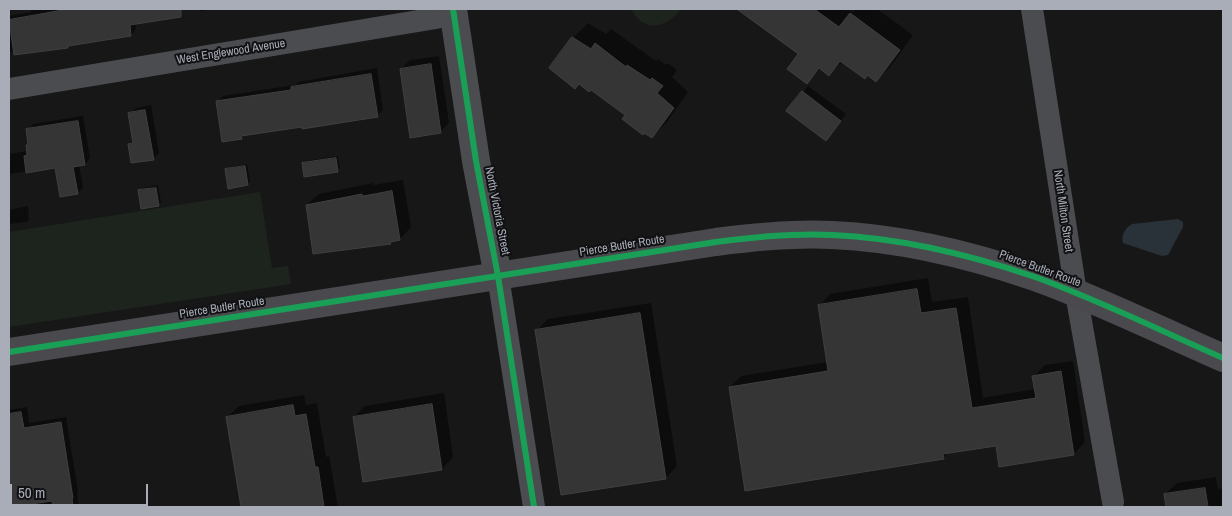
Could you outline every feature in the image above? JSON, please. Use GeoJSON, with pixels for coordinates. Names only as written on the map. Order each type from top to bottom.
{"type":"FeatureCollection","features":[{"type":"Feature","properties":{"kind":"main road","name":"Pierce Butler Route"},"geometry":{"type":"LineString","coordinates":[[9,352],[752,237],[833,235],[913,245],[989,263],[1037,278],[1076,293],[1223,358]]}},
{"type":"Feature","properties":{"kind":"street","name":"North Milton Street"},"geometry":{"type":"LineString","coordinates":[[1032,9],[1076,293],[1113,502]]}},
{"type":"Feature","properties":{"kind":"street","name":"West Englewood Avenue"},"geometry":{"type":"LineString","coordinates":[[9,89],[453,12]]}},
{"type":"Feature","properties":{"kind":"street","name":"North Victoria Street"},"geometry":{"type":"LineString","coordinates":[[453,12],[475,154],[498,276],[534,507]]}},
{"type":"Feature","properties":{"kind":"shaded area"},"geometry":{"type":"Polygon","coordinates":[[[631,9],[681,9],[668,21],[655,26],[642,22],[631,9]]]}},
{"type":"Feature","properties":{"kind":"shaded area"},"geometry":{"type":"Polygon","coordinates":[[[260,192],[272,268],[288,266],[291,284],[9,327],[9,232],[260,192]]]}},
{"type":"Feature","properties":{"kind":"shaded area"},"geometry":{"type":"Polygon","coordinates":[[[1178,219],[1183,222],[1183,227],[1168,255],[1162,256],[1123,243],[1124,232],[1132,224],[1178,219]]]}},
{"type":"Feature","properties":{"kind":"building"},"geometry":{"type":"Polygon","coordinates":[[[69,9],[181,9],[181,17],[130,25],[131,36],[68,46],[68,48],[14,55],[9,20],[69,9]]]}},
{"type":"Feature","properties":{"kind":"building"},"geometry":{"type":"Polygon","coordinates":[[[737,9],[814,9],[839,27],[850,13],[900,50],[876,82],[867,75],[865,79],[840,61],[829,76],[819,68],[807,84],[787,69],[798,54],[737,9]]]}},
{"type":"Feature","properties":{"kind":"building"},"geometry":{"type":"Polygon","coordinates":[[[572,37],[591,49],[595,43],[626,67],[627,65],[663,86],[657,93],[674,108],[652,138],[644,133],[643,135],[622,119],[625,115],[591,90],[589,92],[579,84],[575,89],[549,68],[572,37]]]}},
{"type":"Feature","properties":{"kind":"building"},"geometry":{"type":"Polygon","coordinates":[[[431,64],[441,133],[410,138],[400,69],[431,64]]]}},
{"type":"Feature","properties":{"kind":"building"},"geometry":{"type":"Polygon","coordinates":[[[371,74],[378,117],[241,136],[242,139],[222,142],[216,101],[291,90],[291,87],[371,74]]]}},
{"type":"Feature","properties":{"kind":"building"},"geometry":{"type":"Polygon","coordinates":[[[802,91],[841,121],[826,141],[786,111],[802,91]]]}},
{"type":"Feature","properties":{"kind":"building"},"geometry":{"type":"Polygon","coordinates":[[[145,110],[154,160],[131,163],[128,144],[133,143],[128,113],[145,110]]]}},
{"type":"Feature","properties":{"kind":"building"},"geometry":{"type":"Polygon","coordinates":[[[78,121],[85,165],[73,167],[78,194],[60,197],[55,168],[26,173],[24,156],[27,155],[26,145],[28,145],[26,129],[78,121]]]}},
{"type":"Feature","properties":{"kind":"building"},"geometry":{"type":"Polygon","coordinates":[[[336,158],[338,172],[304,177],[302,163],[336,158]]]}},
{"type":"Feature","properties":{"kind":"building"},"geometry":{"type":"Polygon","coordinates":[[[245,166],[248,185],[228,189],[225,169],[245,166]]]}},
{"type":"Feature","properties":{"kind":"building"},"geometry":{"type":"Polygon","coordinates":[[[156,188],[159,206],[141,209],[138,190],[156,188]]]}},
{"type":"Feature","properties":{"kind":"building"},"geometry":{"type":"Polygon","coordinates":[[[392,191],[400,240],[390,242],[391,244],[313,254],[306,205],[362,194],[362,196],[392,191]]]}},
{"type":"Feature","properties":{"kind":"building"},"geometry":{"type":"Polygon","coordinates":[[[917,289],[921,313],[956,308],[972,408],[1036,398],[1032,376],[1061,371],[1074,455],[999,467],[996,446],[943,454],[944,459],[745,491],[729,387],[828,371],[818,305],[917,289]]]}},
{"type":"Feature","properties":{"kind":"building"},"geometry":{"type":"Polygon","coordinates":[[[640,313],[666,479],[561,495],[535,330],[640,313]]]}},
{"type":"Feature","properties":{"kind":"building"},"geometry":{"type":"Polygon","coordinates":[[[432,404],[442,470],[363,482],[353,417],[432,404]]]}},
{"type":"Feature","properties":{"kind":"building"},"geometry":{"type":"Polygon","coordinates":[[[293,405],[295,416],[306,414],[315,467],[318,467],[324,507],[241,507],[226,417],[293,405]]]}},
{"type":"Feature","properties":{"kind":"building"},"geometry":{"type":"Polygon","coordinates":[[[21,412],[24,428],[61,422],[73,507],[53,507],[52,501],[10,507],[9,414],[21,412]]]}},
{"type":"Feature","properties":{"kind":"building"},"geometry":{"type":"Polygon","coordinates":[[[1205,488],[1208,507],[1166,507],[1164,494],[1205,488]]]}},
{"type":"Feature","properties":{"kind":"cycle path"},"geometry":{"type":"LineString","coordinates":[[453,9],[476,161],[498,276],[534,507]]}},
{"type":"Feature","properties":{"kind":"cycle path"},"geometry":{"type":"LineString","coordinates":[[9,352],[716,242],[774,236],[817,235],[858,237],[910,244],[961,255],[1011,269],[1083,296],[1223,358]]}}]}
